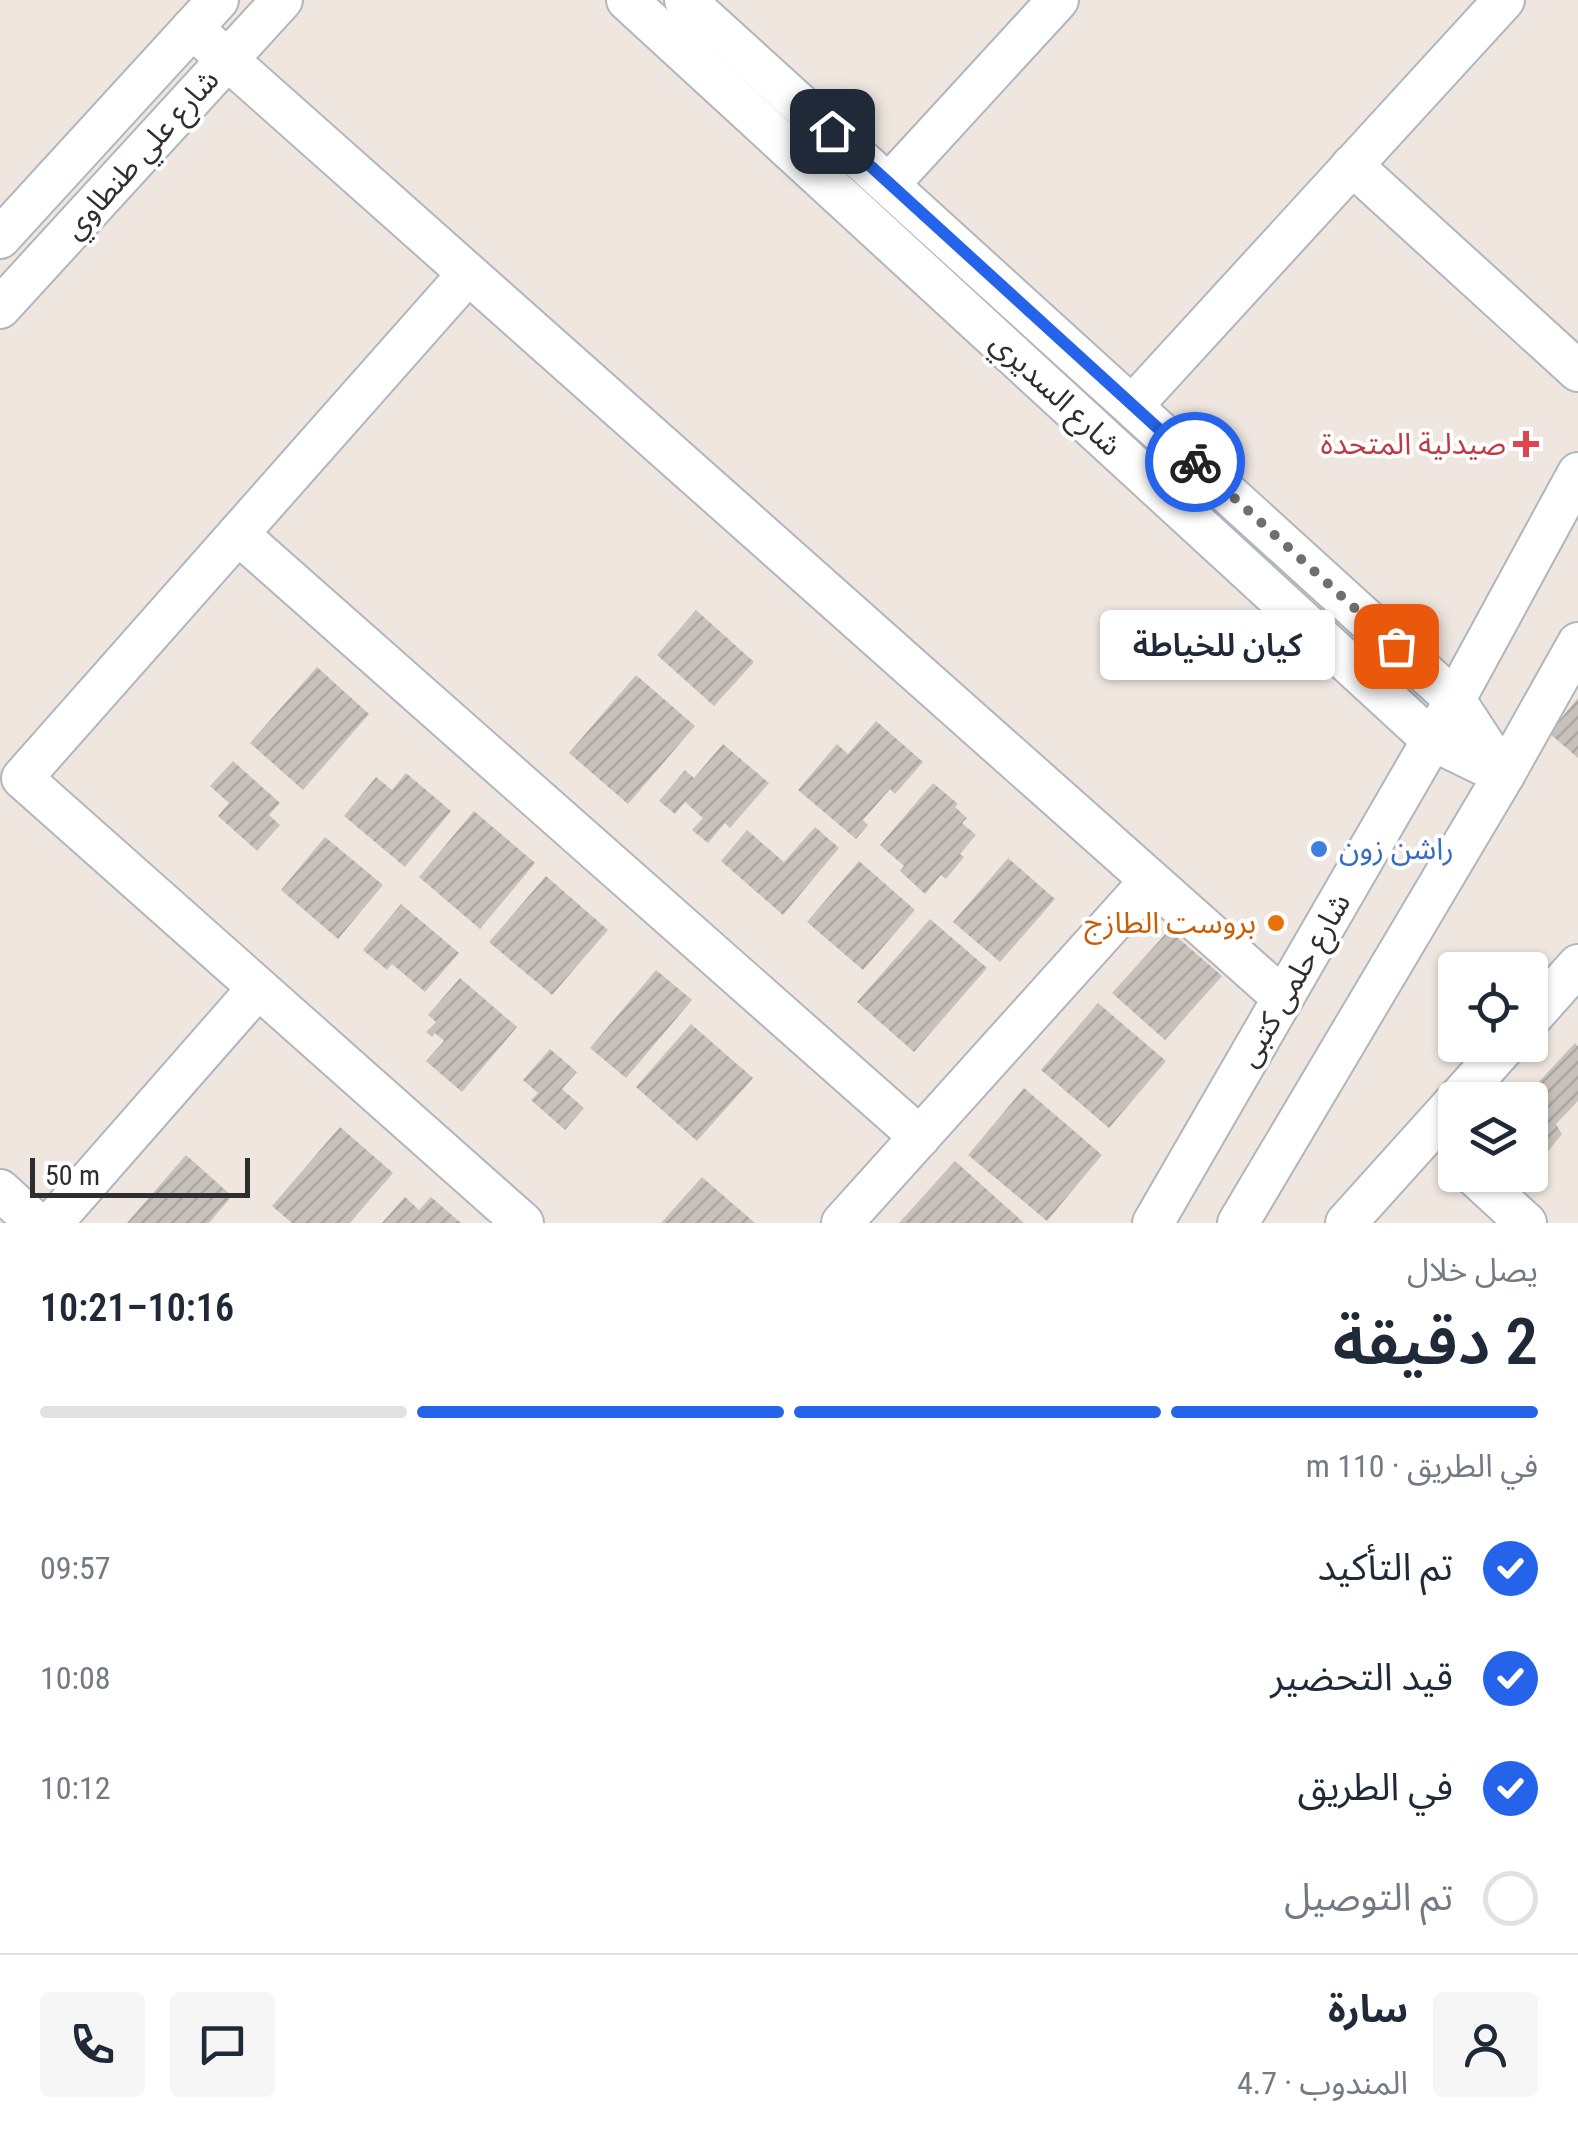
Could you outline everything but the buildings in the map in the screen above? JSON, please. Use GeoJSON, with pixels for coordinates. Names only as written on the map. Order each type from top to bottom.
{"type":"FeatureCollection","features":[{"type":"Feature","properties":{"kind":"street","name":"شارع علي طنطاوي"},"geometry":{"type":"LineString","coordinates":[[0,308],[282,0]]}},
{"type":"Feature","properties":{"kind":"street","name":"شارع السديري"},"geometry":{"type":"LineString","coordinates":[[627,0],[1432,740],[1504,775]]}},
{"type":"Feature","properties":{"kind":"street","name":"شارع السديري"},"geometry":{"type":"LineString","coordinates":[[685,0],[1455,700],[1504,775]]}},
{"type":"Feature","properties":{"kind":"street"},"geometry":{"type":"LineString","coordinates":[[890,183],[1058,0]]}},
{"type":"Feature","properties":{"kind":"street"},"geometry":{"type":"LineString","coordinates":[[1133,406],[1504,0]]}},
{"type":"Feature","properties":{"kind":"street","name":"شارع علي طنطاوي"},"geometry":{"type":"LineString","coordinates":[[0,238],[205,14]]}},
{"type":"Feature","properties":{"kind":"street"},"geometry":{"type":"LineString","coordinates":[[205,14],[226,61],[1283,998]]}},
{"type":"Feature","properties":{"kind":"street"},"geometry":{"type":"LineString","coordinates":[[1352,166],[1578,371]]}},
{"type":"Feature","properties":{"kind":"street"},"geometry":{"type":"LineString","coordinates":[[467,275],[22,778],[523,1223]]}},
{"type":"Feature","properties":{"kind":"street","name":"شارع حلمى كتبى"},"geometry":{"type":"LineString","coordinates":[[1152,1223],[1455,700],[1578,473]]}},
{"type":"Feature","properties":{"kind":"street"},"geometry":{"type":"LineString","coordinates":[[238,534],[920,1137]]}},
{"type":"Feature","properties":{"kind":"street"},"geometry":{"type":"LineString","coordinates":[[1238,1223],[1578,643]]}},
{"type":"Feature","properties":{"kind":"street"},"geometry":{"type":"LineString","coordinates":[[842,1223],[1150,881]]}},
{"type":"Feature","properties":{"kind":"street"},"geometry":{"type":"LineString","coordinates":[[1548,999],[1578,966]]}},
{"type":"Feature","properties":{"kind":"street"},"geometry":{"type":"LineString","coordinates":[[52,1223],[258,988]]}},
{"type":"Feature","properties":{"kind":"street"},"geometry":{"type":"LineString","coordinates":[[1473,1082],[1491,1062]]}},
{"type":"Feature","properties":{"kind":"street"},"geometry":{"type":"LineString","coordinates":[[1346,1223],[1438,1147]]}},
{"type":"Feature","properties":{"kind":"street"},"geometry":{"type":"LineString","coordinates":[[0,1190],[36,1223]]}},
{"type":"Feature","properties":{"kind":"street"},"geometry":{"type":"LineString","coordinates":[[1492,1192],[1526,1223]]}},
{"type":"Feature","properties":{"kind":"way so far"},"geometry":{"type":"LineString","coordinates":[[1195,462],[1396,646]]}},
{"type":"Feature","properties":{"kind":"place","name":"صيدلية المتحدة"},"geometry":{"type":"Point","coordinates":[1526,444]}},
{"type":"Feature","properties":{"kind":"place","name":"كيان للخياطة"},"geometry":{"type":"Point","coordinates":[1396,646]}},
{"type":"Feature","properties":{"kind":"place","name":"راشن زون"},"geometry":{"type":"Point","coordinates":[1319,849]}},
{"type":"Feature","properties":{"kind":"place","name":"بروست الطازج"},"geometry":{"type":"Point","coordinates":[1276,923]}},
{"type":"Feature","properties":{"kind":"route"},"geometry":{"type":"LineString","coordinates":[[832,131],[1195,462]]}}]}
